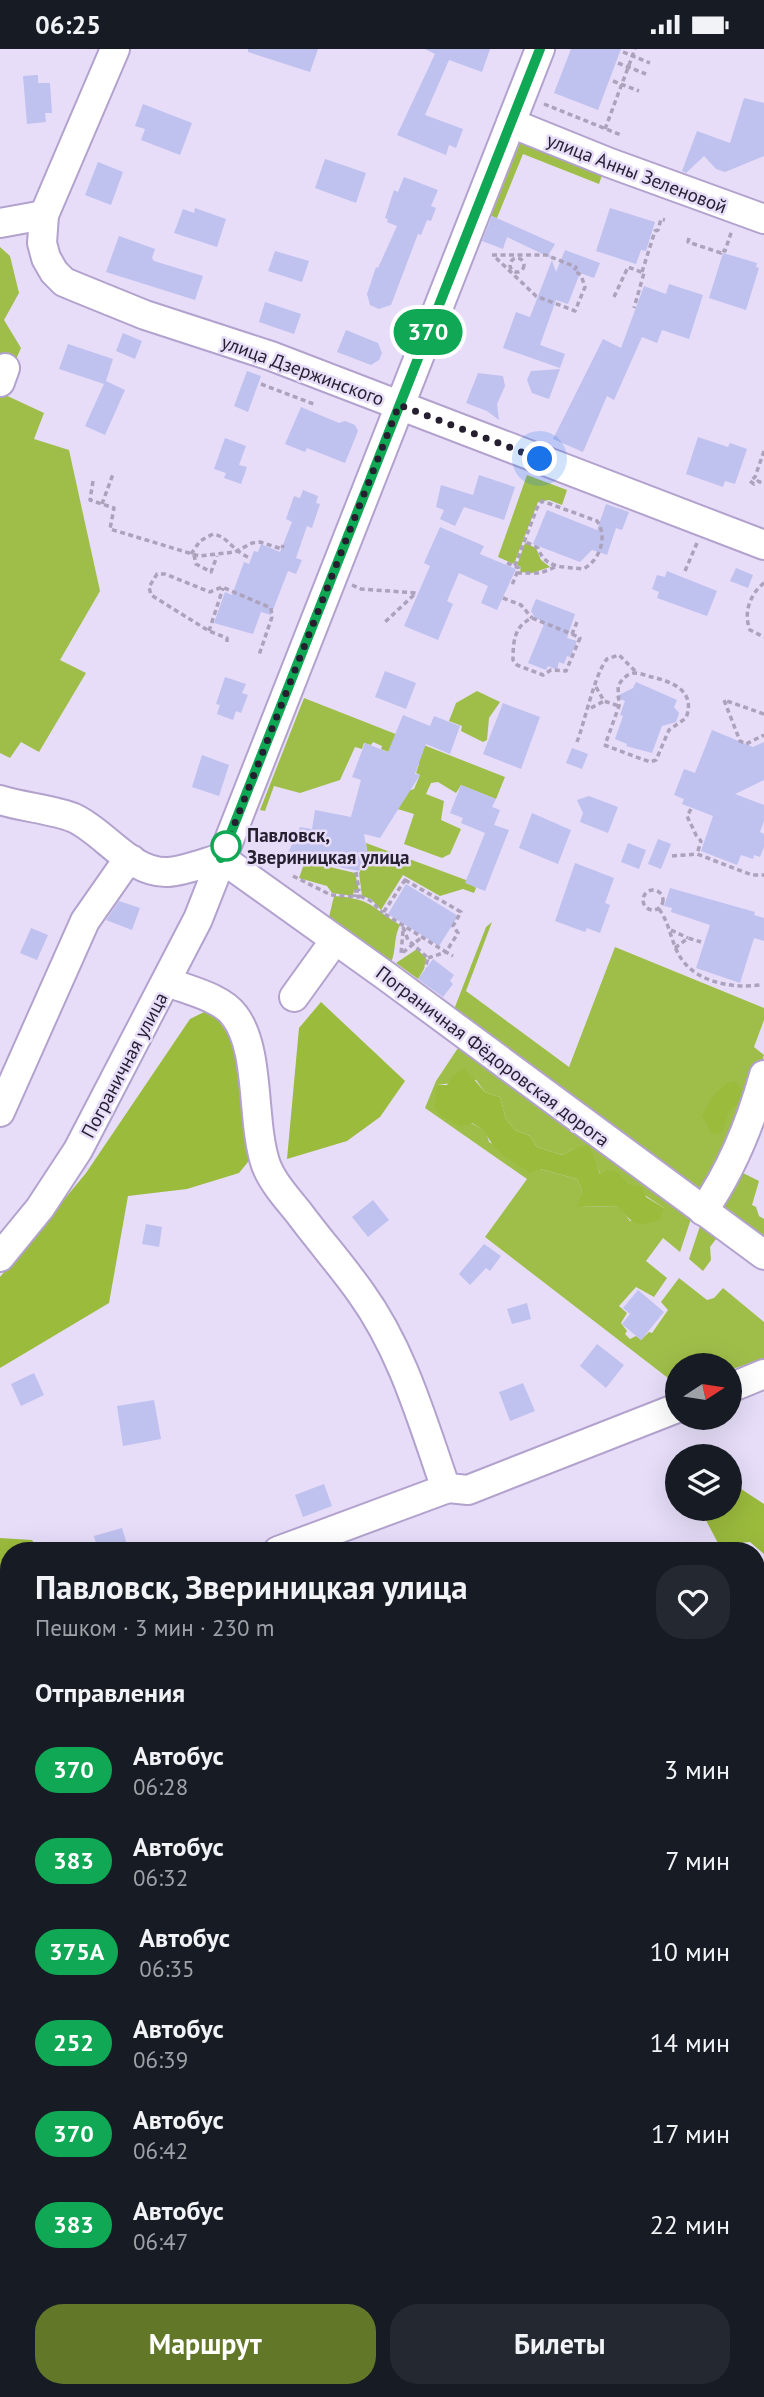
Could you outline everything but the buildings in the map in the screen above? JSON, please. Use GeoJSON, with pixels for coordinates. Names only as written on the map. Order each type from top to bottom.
{"type":"FeatureCollection","features":[{"type":"Feature","properties":{"kind":"street"},"geometry":{"type":"LineString","coordinates":[[0,223],[44,215],[115,49]]}},
{"type":"Feature","properties":{"kind":"street","name":"Пограничная улица"},"geometry":{"type":"LineString","coordinates":[[0,1257],[40,1208],[78,1150],[168,982],[198,919],[540,49]]}},
{"type":"Feature","properties":{"kind":"street","name":"улица Анны Зеленовой"},"geometry":{"type":"LineString","coordinates":[[511,123],[610,163],[764,219]]}},
{"type":"Feature","properties":{"kind":"street","name":"улица Дзержинского"},"geometry":{"type":"LineString","coordinates":[[44,215],[42,243],[46,258],[54,272],[76,287],[145,315],[271,356],[764,545]]}},
{"type":"Feature","properties":{"kind":"street"},"geometry":{"type":"LineString","coordinates":[[0,800],[24,808],[73,817],[132,859],[156,871],[169,872],[221,858]]}},
{"type":"Feature","properties":{"kind":"street","name":"Пограничная Фёдоровская дорога"},"geometry":{"type":"LineString","coordinates":[[221,858],[764,1255]]}},
{"type":"Feature","properties":{"kind":"street"},"geometry":{"type":"LineString","coordinates":[[0,1112],[85,921],[122,868],[132,859]]}},
{"type":"Feature","properties":{"kind":"street"},"geometry":{"type":"LineString","coordinates":[[294,997],[335,940]]}},
{"type":"Feature","properties":{"kind":"street"},"geometry":{"type":"LineString","coordinates":[[168,982],[219,1003],[232,1012],[240,1023],[250,1059],[261,1149],[273,1180],[361,1293],[389,1338],[417,1404],[444,1483],[449,1488]]}},
{"type":"Feature","properties":{"kind":"street"},"geometry":{"type":"LineString","coordinates":[[703,1211],[718,1189],[732,1160],[764,1075]]}},
{"type":"Feature","properties":{"kind":"street"},"geometry":{"type":"LineString","coordinates":[[742,1383],[764,1374]]}},
{"type":"Feature","properties":{"kind":"street"},"geometry":{"type":"LineString","coordinates":[[302,1542],[449,1488],[468,1490],[665,1413]]}},
{"type":"Feature","properties":{"kind":"path"},"geometry":{"type":"LineString","coordinates":[[606,129],[635,49]]}},
{"type":"Feature","properties":{"kind":"path"},"geometry":{"type":"LineString","coordinates":[[623,53],[650,63]]}},
{"type":"Feature","properties":{"kind":"path"},"geometry":{"type":"LineString","coordinates":[[618,63],[646,74]]}},
{"type":"Feature","properties":{"kind":"path"},"geometry":{"type":"LineString","coordinates":[[613,81],[639,91]]}},
{"type":"Feature","properties":{"kind":"path"},"geometry":{"type":"LineString","coordinates":[[544,104],[621,135]]}},
{"type":"Feature","properties":{"kind":"path"},"geometry":{"type":"LineString","coordinates":[[642,272],[654,231],[658,230],[661,219],[665,220]]}},
{"type":"Feature","properties":{"kind":"path"},"geometry":{"type":"LineString","coordinates":[[689,238],[688,242],[721,253],[722,250],[725,251],[732,230]]}},
{"type":"Feature","properties":{"kind":"path"},"geometry":{"type":"LineString","coordinates":[[546,255],[576,267],[574,271],[581,275],[585,287],[575,311],[536,296],[493,256],[517,257],[546,255]]}},
{"type":"Feature","properties":{"kind":"path"},"geometry":{"type":"LineString","coordinates":[[511,271],[510,263],[517,257]]}},
{"type":"Feature","properties":{"kind":"path"},"geometry":{"type":"LineString","coordinates":[[511,271],[520,271],[523,267],[523,261],[517,257]]}},
{"type":"Feature","properties":{"kind":"path"},"geometry":{"type":"LineString","coordinates":[[614,297],[628,267],[645,273],[634,308]]}},
{"type":"Feature","properties":{"kind":"path"},"geometry":{"type":"LineString","coordinates":[[261,384],[316,405]]}},
{"type":"Feature","properties":{"kind":"path"},"geometry":{"type":"LineString","coordinates":[[764,451],[756,479],[764,484]]}},
{"type":"Feature","properties":{"kind":"path"},"geometry":{"type":"LineString","coordinates":[[102,504],[113,474]]}},
{"type":"Feature","properties":{"kind":"path"},"geometry":{"type":"LineString","coordinates":[[93,481],[90,500],[114,508],[110,529],[193,555],[217,556],[260,542],[282,549],[283,545]]}},
{"type":"Feature","properties":{"kind":"path"},"geometry":{"type":"LineString","coordinates":[[515,566],[542,501],[597,521],[601,526],[602,541],[590,565],[583,569],[555,567],[534,574],[517,573]]}},
{"type":"Feature","properties":{"kind":"path"},"geometry":{"type":"LineString","coordinates":[[217,556],[211,572],[196,564],[193,555],[200,541],[213,534],[224,538],[235,552],[250,558]]}},
{"type":"Feature","properties":{"kind":"path"},"geometry":{"type":"LineString","coordinates":[[685,571],[699,540]]}},
{"type":"Feature","properties":{"kind":"path"},"geometry":{"type":"LineString","coordinates":[[524,541],[538,548],[542,558],[555,567]]}},
{"type":"Feature","properties":{"kind":"path"},"geometry":{"type":"LineString","coordinates":[[507,563],[519,568],[512,585]]}},
{"type":"Feature","properties":{"kind":"path"},"geometry":{"type":"LineString","coordinates":[[227,642],[228,639],[209,631],[151,595],[149,587],[157,574],[165,574],[209,592],[223,588],[271,608],[272,617],[259,655]]}},
{"type":"Feature","properties":{"kind":"path"},"geometry":{"type":"LineString","coordinates":[[764,583],[755,591],[746,615],[750,630],[764,638]]}},
{"type":"Feature","properties":{"kind":"path"},"geometry":{"type":"LineString","coordinates":[[209,631],[223,588]]}},
{"type":"Feature","properties":{"kind":"path"},"geometry":{"type":"LineString","coordinates":[[361,589],[416,593],[385,622]]}},
{"type":"Feature","properties":{"kind":"path"},"geometry":{"type":"LineString","coordinates":[[503,598],[521,605],[532,618],[580,638],[566,671],[551,670],[547,674],[537,674],[513,660],[517,630],[523,622],[532,618]]}},
{"type":"Feature","properties":{"kind":"path"},"geometry":{"type":"LineString","coordinates":[[572,634],[577,622]]}},
{"type":"Feature","properties":{"kind":"path"},"geometry":{"type":"LineString","coordinates":[[577,742],[601,667],[611,656],[623,657],[637,673]]}},
{"type":"Feature","properties":{"kind":"path"},"geometry":{"type":"LineString","coordinates":[[637,673],[678,686],[688,700],[686,718],[669,730],[653,761],[604,745],[619,706],[618,686],[630,674],[637,673]]}},
{"type":"Feature","properties":{"kind":"path"},"geometry":{"type":"LineString","coordinates":[[596,687],[604,701],[619,706]]}},
{"type":"Feature","properties":{"kind":"path"},"geometry":{"type":"LineString","coordinates":[[764,714],[724,699],[740,741],[746,744],[764,735]]}},
{"type":"Feature","properties":{"kind":"path"},"geometry":{"type":"LineString","coordinates":[[589,709],[604,701]]}},
{"type":"Feature","properties":{"kind":"path"},"geometry":{"type":"LineString","coordinates":[[691,809],[687,816],[695,835],[701,841],[696,854]]}},
{"type":"Feature","properties":{"kind":"path"},"geometry":{"type":"LineString","coordinates":[[672,856],[696,854],[752,875],[764,875]]}},
{"type":"Feature","properties":{"kind":"path"},"geometry":{"type":"LineString","coordinates":[[356,872],[359,891],[357,897]]}},
{"type":"Feature","properties":{"kind":"path"},"geometry":{"type":"LineString","coordinates":[[293,876],[331,895],[371,901],[403,927],[453,956]]}},
{"type":"Feature","properties":{"kind":"path"},"geometry":{"type":"LineString","coordinates":[[383,913],[405,880],[461,912],[453,926],[458,933],[446,952],[428,958]]}},
{"type":"Feature","properties":{"kind":"path"},"geometry":{"type":"LineString","coordinates":[[648,892],[661,893],[663,901],[659,909],[650,910],[644,904],[648,892]]}},
{"type":"Feature","properties":{"kind":"path"},"geometry":{"type":"LineString","coordinates":[[659,909],[675,948],[684,962],[700,976],[735,987],[760,985]]}},
{"type":"Feature","properties":{"kind":"path"},"geometry":{"type":"LineString","coordinates":[[403,927],[400,937],[401,954],[422,937]]}},
{"type":"Feature","properties":{"kind":"path"},"geometry":{"type":"LineString","coordinates":[[403,927],[408,940],[428,958]]}},
{"type":"Feature","properties":{"kind":"path"},"geometry":{"type":"LineString","coordinates":[[669,929],[701,942]]}},
{"type":"Feature","properties":{"kind":"path"},"geometry":{"type":"LineString","coordinates":[[675,948],[688,938]]}},
{"type":"Feature","properties":{"kind":"path"},"geometry":{"type":"LineString","coordinates":[[425,968],[428,958]]}},
{"type":"Feature","properties":{"kind":"green space"},"geometry":{"type":"Polygon","coordinates":[[[523,135],[601,166],[599,184],[523,154],[497,218],[491,216],[523,135]]]}},
{"type":"Feature","properties":{"kind":"green space"},"geometry":{"type":"Polygon","coordinates":[[[0,247],[10,256],[19,293],[4,320],[21,348],[1,393],[44,413],[34,439],[69,450],[100,591],[60,660],[86,673],[39,752],[21,742],[10,758],[0,753],[0,247]]]}},
{"type":"Feature","properties":{"kind":"green space"},"geometry":{"type":"Polygon","coordinates":[[[527,475],[567,490],[562,505],[549,500],[538,502],[514,564],[498,557],[527,475]]]}},
{"type":"Feature","properties":{"kind":"green space"},"geometry":{"type":"Polygon","coordinates":[[[525,543],[536,548],[541,560],[550,567],[532,573],[520,572],[521,567],[517,565],[525,543]]]}},
{"type":"Feature","properties":{"kind":"green space"},"geometry":{"type":"Polygon","coordinates":[[[477,691],[500,702],[489,718],[487,740],[483,742],[461,731],[462,726],[449,721],[456,703],[477,691]]]}},
{"type":"Feature","properties":{"kind":"green space"},"geometry":{"type":"Polygon","coordinates":[[[304,698],[505,777],[496,799],[461,785],[456,793],[438,782],[431,783],[426,794],[444,801],[441,820],[461,829],[450,854],[442,858],[404,844],[414,814],[391,807],[393,796],[414,789],[420,775],[416,773],[419,764],[381,749],[382,746],[373,742],[371,745],[364,743],[362,749],[355,747],[340,780],[300,793],[274,786],[265,811],[260,810],[304,698]]]}},
{"type":"Feature","properties":{"kind":"green space"},"geometry":{"type":"Polygon","coordinates":[[[366,843],[466,880],[476,888],[474,893],[463,889],[440,896],[403,875],[381,910],[371,899],[362,896],[359,873],[368,857],[366,843]]]}},
{"type":"Feature","properties":{"kind":"green space"},"geometry":{"type":"Polygon","coordinates":[[[305,861],[355,873],[359,890],[354,890],[353,896],[332,893],[327,886],[299,878],[305,861]]]}},
{"type":"Feature","properties":{"kind":"green space"},"geometry":{"type":"Polygon","coordinates":[[[334,896],[364,901],[400,925],[393,958],[387,969],[301,898],[329,917],[334,896]]]}},
{"type":"Feature","properties":{"kind":"green space"},"geometry":{"type":"Polygon","coordinates":[[[492,922],[466,991],[569,1067],[615,947],[764,1008],[764,1020],[754,1047],[764,1055],[744,1119],[702,1187],[697,1188],[453,1012],[486,927],[492,922]]]}},
{"type":"Feature","properties":{"kind":"green space"},"geometry":{"type":"Polygon","coordinates":[[[417,949],[426,958],[418,979],[396,963],[417,949]]]}},
{"type":"Feature","properties":{"kind":"green space"},"geometry":{"type":"Polygon","coordinates":[[[321,1002],[405,1081],[380,1117],[347,1141],[287,1159],[299,1028],[321,1002]]]}},
{"type":"Feature","properties":{"kind":"green space"},"geometry":{"type":"Polygon","coordinates":[[[206,1011],[219,1021],[234,1044],[252,1157],[239,1173],[187,1189],[128,1196],[109,1303],[0,1368],[0,1277],[86,1173],[190,1019],[206,1011]]]}},
{"type":"Feature","properties":{"kind":"green space"},"geometry":{"type":"Polygon","coordinates":[[[460,1045],[621,1160],[673,1207],[691,1219],[680,1252],[663,1238],[646,1261],[667,1278],[654,1297],[636,1287],[619,1306],[627,1313],[621,1323],[627,1331],[625,1334],[630,1339],[636,1336],[641,1340],[649,1332],[652,1333],[668,1310],[661,1302],[679,1278],[707,1300],[714,1298],[723,1288],[764,1322],[764,1358],[742,1366],[742,1353],[665,1353],[665,1376],[485,1237],[527,1179],[425,1108],[436,1081],[460,1045]],[[476,1080],[437,1085],[437,1090],[471,1123],[486,1131],[489,1142],[540,1169],[577,1179],[582,1191],[578,1207],[619,1206],[630,1221],[664,1208],[628,1184],[601,1175],[595,1163],[575,1148],[562,1155],[537,1147],[530,1136],[515,1130],[506,1119],[500,1097],[485,1092],[476,1080]]]}},
{"type":"Feature","properties":{"kind":"green space"},"geometry":{"type":"Polygon","coordinates":[[[464,1068],[485,1092],[500,1097],[506,1119],[515,1130],[530,1136],[537,1147],[562,1155],[589,1145],[600,1174],[608,1170],[617,1172],[628,1184],[642,1187],[646,1197],[664,1208],[660,1220],[646,1224],[636,1223],[618,1206],[577,1207],[582,1191],[577,1179],[540,1169],[530,1173],[498,1150],[485,1131],[472,1123],[461,1127],[441,1116],[434,1107],[437,1085],[447,1085],[453,1076],[464,1068]]]}},
{"type":"Feature","properties":{"kind":"green space"},"geometry":{"type":"Polygon","coordinates":[[[735,1081],[742,1091],[739,1103],[729,1111],[723,1131],[715,1135],[711,1133],[702,1115],[719,1089],[735,1081]]]}},
{"type":"Feature","properties":{"kind":"green space"},"geometry":{"type":"Polygon","coordinates":[[[737,1170],[759,1181],[752,1205],[764,1219],[764,1247],[725,1220],[718,1202],[737,1170]]]}},
{"type":"Feature","properties":{"kind":"green space"},"geometry":{"type":"Polygon","coordinates":[[[701,1223],[727,1244],[716,1239],[710,1247],[711,1260],[703,1271],[689,1259],[701,1223]]]}},
{"type":"Feature","properties":{"kind":"green space"},"geometry":{"type":"Polygon","coordinates":[[[742,1490],[764,1504],[764,1542],[717,1542],[706,1521],[742,1521],[742,1490]]]}},
{"type":"Feature","properties":{"kind":"green space"},"geometry":{"type":"Polygon","coordinates":[[[0,1538],[33,1542],[0,1542],[0,1538]]]}},
{"type":"Feature","properties":{"kind":"bus line","name":"370"},"geometry":{"type":"LineString","coordinates":[[221,858],[540,49]]}},
{"type":"Feature","properties":{"kind":"place","name":"Павловск, Звериницкая улица"},"geometry":{"type":"Point","coordinates":[226,846]}},
{"type":"Feature","properties":{"kind":"route"},"geometry":{"type":"LineString","coordinates":[[226,846],[399,405],[540,459]]}}]}
